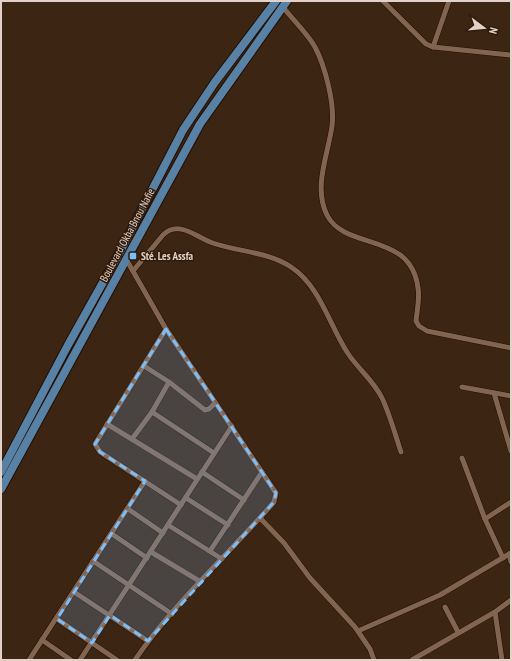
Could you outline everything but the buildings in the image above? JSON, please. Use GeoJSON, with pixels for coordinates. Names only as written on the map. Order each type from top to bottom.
{"type":"FeatureCollection","features":[{"type":"Feature","properties":{"kind":"main road","name":"Boulevard Okba Bnou Nafie"},"geometry":{"type":"LineString","coordinates":[[1,472],[68,344],[121,250],[183,130],[215,82],[276,1]]}},
{"type":"Feature","properties":{"kind":"main road","name":"Boulevard Okba Bnou Nafie"},"geometry":{"type":"LineString","coordinates":[[1,488],[200,124],[285,4]]}},
{"type":"Feature","properties":{"kind":"main road"},"geometry":{"type":"LineString","coordinates":[[68,344],[77,350]]}},
{"type":"Feature","properties":{"kind":"street"},"geometry":{"type":"LineString","coordinates":[[383,1],[426,44],[433,47],[511,55]]}},
{"type":"Feature","properties":{"kind":"street"},"geometry":{"type":"LineString","coordinates":[[433,47],[449,1]]}},
{"type":"Feature","properties":{"kind":"street"},"geometry":{"type":"LineString","coordinates":[[285,4],[315,47],[325,74],[332,112],[332,124],[321,191],[327,215],[333,223],[349,234],[382,245],[409,263],[418,285],[416,321],[422,329],[511,348]]}},
{"type":"Feature","properties":{"kind":"street"},"geometry":{"type":"LineString","coordinates":[[134,271],[168,230],[178,229],[187,230],[210,242],[258,254],[290,266],[303,276],[312,287],[347,352],[382,397],[401,452]]}},
{"type":"Feature","properties":{"kind":"street"},"geometry":{"type":"LineString","coordinates":[[126,258],[166,329],[276,493],[276,498],[260,518],[172,614],[135,660]]}},
{"type":"Feature","properties":{"kind":"street"},"geometry":{"type":"LineString","coordinates":[[166,329],[95,442],[96,447],[100,452],[181,505]]}},
{"type":"Feature","properties":{"kind":"street"},"geometry":{"type":"LineString","coordinates":[[144,366],[169,382],[205,410],[209,410],[215,403]]}},
{"type":"Feature","properties":{"kind":"street"},"geometry":{"type":"LineString","coordinates":[[132,439],[152,412],[169,382]]}},
{"type":"Feature","properties":{"kind":"street"},"geometry":{"type":"LineString","coordinates":[[462,387],[511,396]]}},
{"type":"Feature","properties":{"kind":"street"},"geometry":{"type":"LineString","coordinates":[[494,393],[511,451]]}},
{"type":"Feature","properties":{"kind":"street"},"geometry":{"type":"LineString","coordinates":[[152,412],[214,453]]}},
{"type":"Feature","properties":{"kind":"street"},"geometry":{"type":"LineString","coordinates":[[107,424],[197,479]]}},
{"type":"Feature","properties":{"kind":"street"},"geometry":{"type":"LineString","coordinates":[[80,660],[232,426]]}},
{"type":"Feature","properties":{"kind":"street"},"geometry":{"type":"LineString","coordinates":[[462,458],[485,519],[503,558]]}},
{"type":"Feature","properties":{"kind":"street"},"geometry":{"type":"LineString","coordinates":[[202,472],[244,500]]}},
{"type":"Feature","properties":{"kind":"street"},"geometry":{"type":"LineString","coordinates":[[210,551],[262,472]]}},
{"type":"Feature","properties":{"kind":"street"},"geometry":{"type":"LineString","coordinates":[[29,660],[57,619],[145,481]]}},
{"type":"Feature","properties":{"kind":"street"},"geometry":{"type":"LineString","coordinates":[[186,498],[228,525]]}},
{"type":"Feature","properties":{"kind":"street"},"geometry":{"type":"LineString","coordinates":[[485,519],[511,502]]}},
{"type":"Feature","properties":{"kind":"street"},"geometry":{"type":"LineString","coordinates":[[128,509],[163,533]]}},
{"type":"Feature","properties":{"kind":"street"},"geometry":{"type":"LineString","coordinates":[[260,518],[284,543],[310,578],[358,631],[370,649],[374,660]]}},
{"type":"Feature","properties":{"kind":"street"},"geometry":{"type":"LineString","coordinates":[[168,525],[222,559]]}},
{"type":"Feature","properties":{"kind":"street"},"geometry":{"type":"LineString","coordinates":[[112,534],[147,558]]}},
{"type":"Feature","properties":{"kind":"street"},"geometry":{"type":"LineString","coordinates":[[151,552],[201,582]]}},
{"type":"Feature","properties":{"kind":"street"},"geometry":{"type":"LineString","coordinates":[[358,631],[440,595],[510,553],[511,562]]}},
{"type":"Feature","properties":{"kind":"street"},"geometry":{"type":"LineString","coordinates":[[93,561],[172,614]]}},
{"type":"Feature","properties":{"kind":"street"},"geometry":{"type":"LineString","coordinates":[[74,592],[148,642]]}},
{"type":"Feature","properties":{"kind":"street"},"geometry":{"type":"LineString","coordinates":[[412,660],[458,632],[495,612],[511,600]]}},
{"type":"Feature","properties":{"kind":"street"},"geometry":{"type":"LineString","coordinates":[[446,607],[458,632]]}},
{"type":"Feature","properties":{"kind":"street"},"geometry":{"type":"LineString","coordinates":[[495,612],[502,660]]}},
{"type":"Feature","properties":{"kind":"street"},"geometry":{"type":"LineString","coordinates":[[57,619],[117,660]]}},
{"type":"Feature","properties":{"kind":"street"},"geometry":{"type":"LineString","coordinates":[[42,640],[71,660]]}},
{"type":"Feature","properties":{"kind":"highlighted area"},"geometry":{"type":"Polygon","coordinates":[[[166,329],[276,493],[274,502],[148,641],[110,615],[92,643],[57,619],[145,481],[100,452],[95,444],[166,329]]]}},
{"type":"Feature","properties":{"kind":"place","name":"Sté. Les Assfa"},"geometry":{"type":"Point","coordinates":[133,256]}}]}
